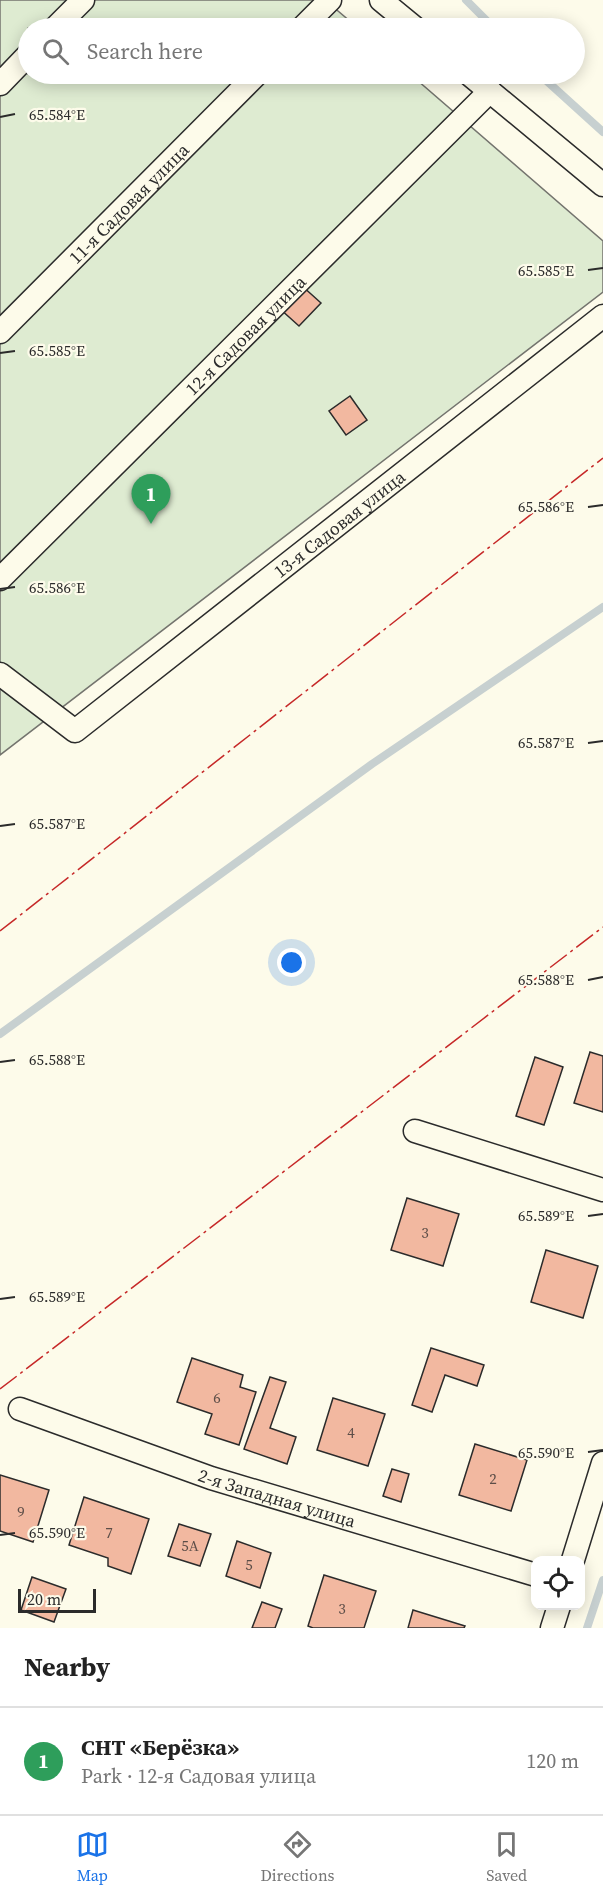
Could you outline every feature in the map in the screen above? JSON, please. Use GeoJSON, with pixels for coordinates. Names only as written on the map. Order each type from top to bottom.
{"type":"FeatureCollection","features":[{"type":"Feature","properties":{"kind":"street"},"geometry":{"type":"LineString","coordinates":[[65,18],[83,0]]}},
{"type":"Feature","properties":{"kind":"street"},"geometry":{"type":"LineString","coordinates":[[312,18],[330,0]]}},
{"type":"Feature","properties":{"kind":"street"},"geometry":{"type":"LineString","coordinates":[[381,0],[403,18]]}},
{"type":"Feature","properties":{"kind":"street"},"geometry":{"type":"LineString","coordinates":[[0,84],[18,65]]}},
{"type":"Feature","properties":{"kind":"street","name":"11-я Садовая улица"},"geometry":{"type":"LineString","coordinates":[[0,332],[247,84]]}},
{"type":"Feature","properties":{"kind":"street"},"geometry":{"type":"LineString","coordinates":[[482,84],[603,185]]}},
{"type":"Feature","properties":{"kind":"street","name":"12-я Садовая улица"},"geometry":{"type":"LineString","coordinates":[[0,579],[490,90]]}},
{"type":"Feature","properties":{"kind":"street","name":"13-я Садовая улица"},"geometry":{"type":"LineString","coordinates":[[0,674],[75,731],[603,316]]}},
{"type":"Feature","properties":{"kind":"street"},"geometry":{"type":"LineString","coordinates":[[415,1131],[603,1190]]}},
{"type":"Feature","properties":{"kind":"street","name":"2-я Западная улица"},"geometry":{"type":"LineString","coordinates":[[20,1409],[212,1478],[531,1574]]}},
{"type":"Feature","properties":{"kind":"street"},"geometry":{"type":"LineString","coordinates":[[574,1556],[603,1463]]}},
{"type":"Feature","properties":{"kind":"street"},"geometry":{"type":"LineString","coordinates":[[552,1628],[557,1610]]}},
{"type":"Feature","properties":{"kind":"green space"},"geometry":{"type":"Polygon","coordinates":[[[0,0],[325,0],[346,18],[18,18],[18,84],[422,84],[603,241],[603,292],[0,755],[0,0]]]}},
{"type":"Feature","properties":{"kind":"building"},"geometry":{"type":"Polygon","coordinates":[[[301,285],[321,303],[299,326],[279,308],[301,285]]]}},
{"type":"Feature","properties":{"kind":"building"},"geometry":{"type":"Polygon","coordinates":[[[350,396],[367,420],[346,435],[329,411],[350,396]]]}},
{"type":"Feature","properties":{"kind":"building"},"geometry":{"type":"Polygon","coordinates":[[[590,1052],[603,1056],[603,1112],[574,1103],[590,1052]]]}},
{"type":"Feature","properties":{"kind":"building"},"geometry":{"type":"Polygon","coordinates":[[[535,1057],[563,1067],[544,1125],[516,1116],[535,1057]]]}},
{"type":"Feature","properties":{"kind":"building"},"geometry":{"type":"Polygon","coordinates":[[[407,1198],[459,1214],[443,1266],[391,1250],[407,1198]]]}},
{"type":"Feature","properties":{"kind":"building"},"geometry":{"type":"Polygon","coordinates":[[[546,1250],[598,1266],[583,1318],[531,1302],[546,1250]]]}},
{"type":"Feature","properties":{"kind":"building"},"geometry":{"type":"Polygon","coordinates":[[[431,1348],[484,1365],[477,1386],[445,1375],[432,1412],[412,1405],[431,1348]]]}},
{"type":"Feature","properties":{"kind":"building"},"geometry":{"type":"Polygon","coordinates":[[[192,1358],[243,1375],[240,1387],[256,1392],[239,1445],[205,1434],[212,1414],[177,1402],[192,1358]]]}},
{"type":"Feature","properties":{"kind":"building"},"geometry":{"type":"Polygon","coordinates":[[[270,1377],[286,1382],[270,1428],[296,1437],[287,1464],[244,1449],[270,1377]]]}},
{"type":"Feature","properties":{"kind":"building"},"geometry":{"type":"Polygon","coordinates":[[[333,1398],[385,1414],[368,1466],[317,1450],[333,1398]]]}},
{"type":"Feature","properties":{"kind":"building"},"geometry":{"type":"Polygon","coordinates":[[[475,1444],[527,1460],[511,1511],[459,1495],[475,1444]]]}},
{"type":"Feature","properties":{"kind":"building"},"geometry":{"type":"Polygon","coordinates":[[[392,1469],[409,1474],[401,1502],[383,1496],[392,1469]]]}},
{"type":"Feature","properties":{"kind":"building"},"geometry":{"type":"Polygon","coordinates":[[[0,1475],[49,1490],[33,1542],[0,1531],[0,1475]]]}},
{"type":"Feature","properties":{"kind":"building"},"geometry":{"type":"Polygon","coordinates":[[[84,1497],[149,1519],[131,1574],[108,1566],[108,1558],[69,1545],[84,1497]]]}},
{"type":"Feature","properties":{"kind":"building"},"geometry":{"type":"Polygon","coordinates":[[[179,1524],[211,1534],[200,1566],[168,1556],[179,1524]]]}},
{"type":"Feature","properties":{"kind":"building"},"geometry":{"type":"Polygon","coordinates":[[[237,1541],[271,1553],[260,1588],[226,1576],[237,1541]]]}},
{"type":"Feature","properties":{"kind":"building"},"geometry":{"type":"Polygon","coordinates":[[[324,1575],[376,1591],[364,1628],[313,1628],[308,1626],[324,1575]]]}},
{"type":"Feature","properties":{"kind":"building"},"geometry":{"type":"Polygon","coordinates":[[[32,1577],[66,1589],[54,1622],[21,1610],[32,1577]]]}},
{"type":"Feature","properties":{"kind":"building"},"geometry":{"type":"Polygon","coordinates":[[[262,1602],[282,1609],[275,1628],[252,1628],[262,1602]]]}},
{"type":"Feature","properties":{"kind":"building"},"geometry":{"type":"Polygon","coordinates":[[[413,1610],[465,1626],[464,1628],[408,1628],[413,1610]]]}},
{"type":"Feature","properties":{"kind":"waterway"},"geometry":{"type":"LineString","coordinates":[[466,0],[484,18]]}},
{"type":"Feature","properties":{"kind":"waterway"},"geometry":{"type":"LineString","coordinates":[[550,84],[603,132]]}},
{"type":"Feature","properties":{"kind":"waterway"},"geometry":{"type":"LineString","coordinates":[[0,1034],[372,764],[603,607]]}},
{"type":"Feature","properties":{"kind":"waterway"},"geometry":{"type":"LineString","coordinates":[[587,1628],[603,1580]]}},
{"type":"Feature","properties":{"kind":"power"},"geometry":{"type":"LineString","coordinates":[[0,931],[603,458]]}},
{"type":"Feature","properties":{"kind":"power"},"geometry":{"type":"LineString","coordinates":[[0,1389],[603,927]]}},
{"type":"Feature","properties":{"kind":"place","name":"СНТ «Берёзка»"},"geometry":{"type":"Point","coordinates":[151,524]}}]}
